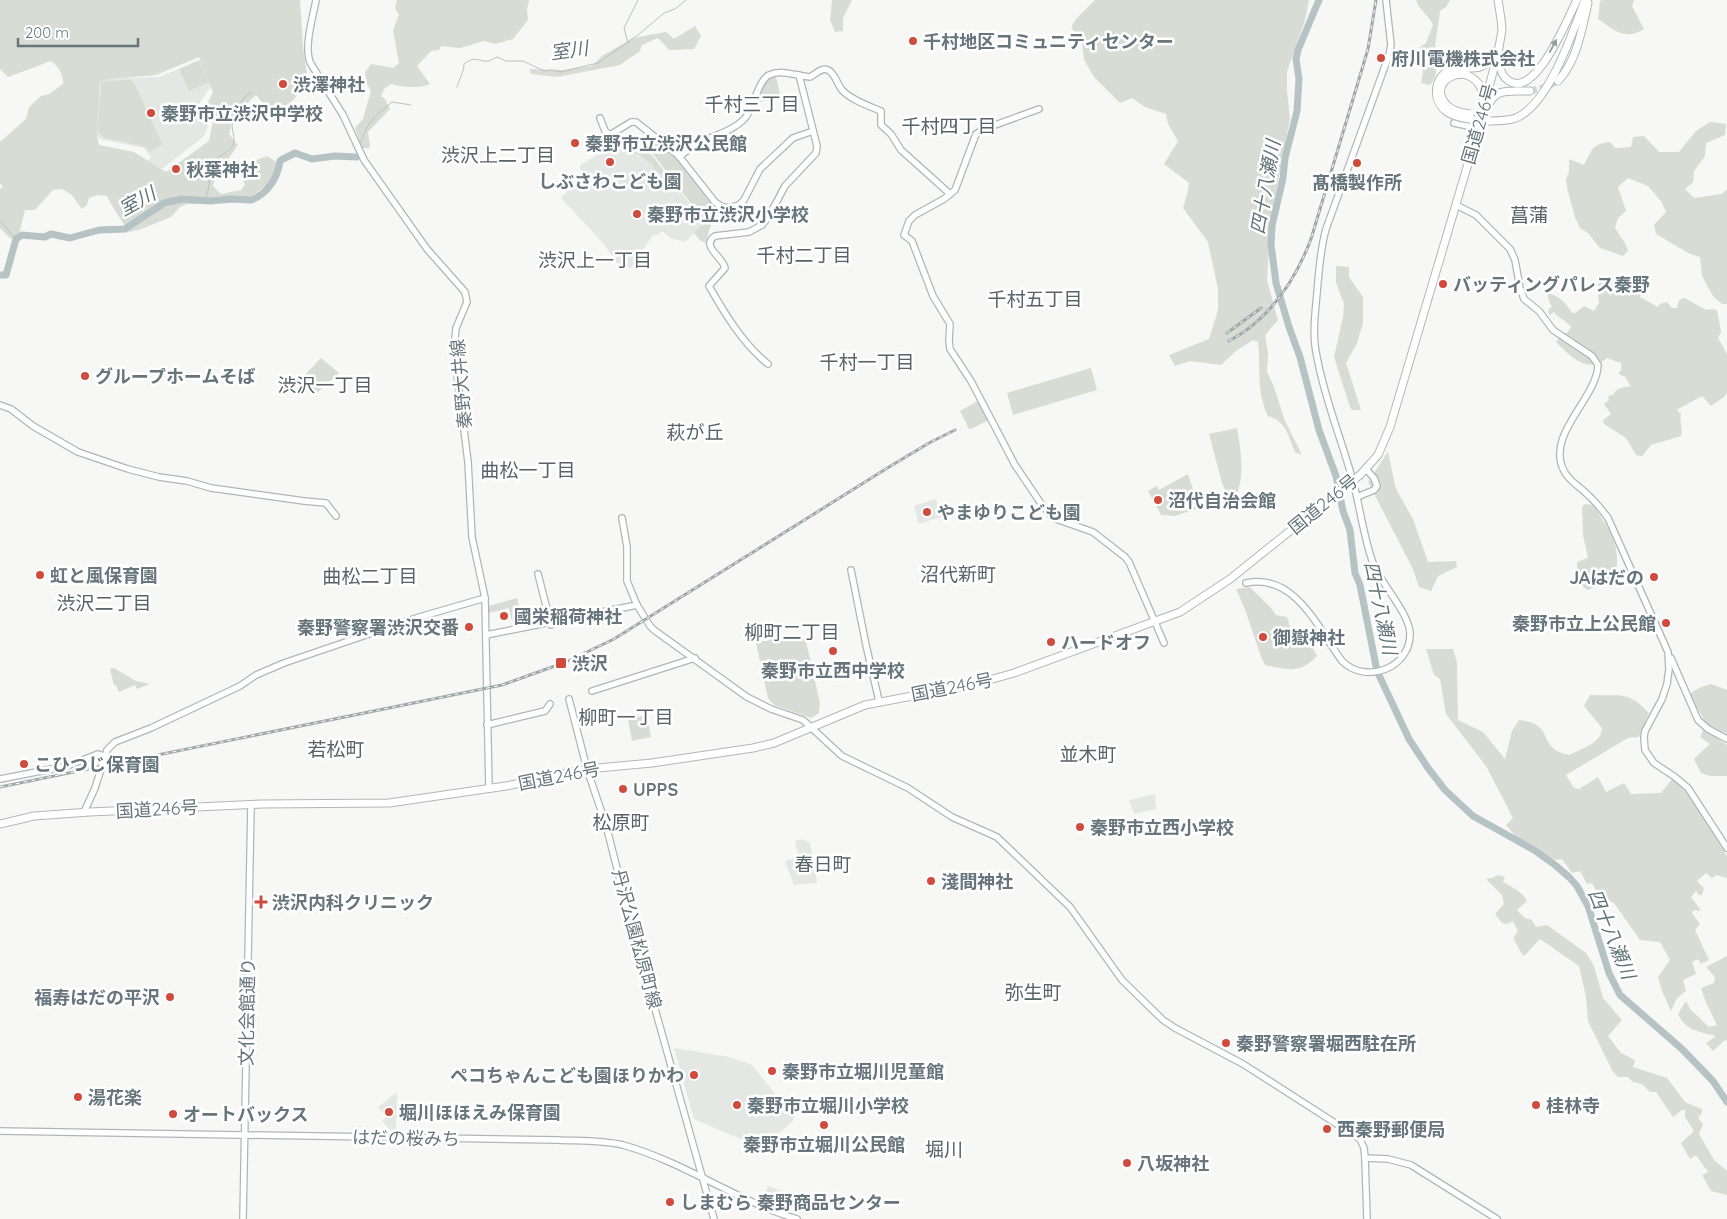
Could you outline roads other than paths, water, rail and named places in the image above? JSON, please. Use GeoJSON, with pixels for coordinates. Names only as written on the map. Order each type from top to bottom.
{"type":"FeatureCollection","features":[{"type":"Feature","properties":{"kind":"highway","name":"国道246号"},"geometry":{"type":"LineString","coordinates":[[0,824],[34,816],[84,812],[251,804],[389,803],[489,789],[587,769],[652,763],[753,748],[774,742],[849,710],[879,701],[995,678],[1154,622],[1188,608],[1222,586],[1363,472],[1383,447],[1456,205],[1498,53],[1502,30],[1498,0]]}},
{"type":"Feature","properties":{"kind":"highway"},"geometry":{"type":"LineString","coordinates":[[1502,30],[1504,36],[1500,65],[1501,72],[1512,83],[1524,82],[1534,76],[1545,62],[1578,0]]}},
{"type":"Feature","properties":{"kind":"highway"},"geometry":{"type":"LineString","coordinates":[[1489,118],[1512,114],[1532,100],[1558,56],[1578,0]]}},
{"type":"Feature","properties":{"kind":"highway"},"geometry":{"type":"LineString","coordinates":[[1501,19],[1496,47],[1492,57],[1482,67],[1454,74],[1444,83],[1441,93],[1444,102],[1453,109],[1466,114],[1504,120],[1528,111],[1537,100],[1564,55],[1587,0]]}},
{"type":"Feature","properties":{"kind":"highway"},"geometry":{"type":"LineString","coordinates":[[1558,81],[1568,69],[1587,0]]}},
{"type":"Feature","properties":{"kind":"highway"},"geometry":{"type":"LineString","coordinates":[[1468,71],[1481,86],[1483,110]]}},
{"type":"Feature","properties":{"kind":"highway"},"geometry":{"type":"LineString","coordinates":[[1478,128],[1482,123],[1489,103],[1496,96],[1504,91],[1530,91]]}},
{"type":"Feature","properties":{"kind":"street","name":"秦野大井線"},"geometry":{"type":"LineString","coordinates":[[316,0],[308,49],[310,64],[351,130],[364,160],[428,249],[460,286],[466,296],[465,309],[455,334],[454,350],[468,462],[472,537],[485,598],[489,789]]}},
{"type":"Feature","properties":{"kind":"street"},"geometry":{"type":"LineString","coordinates":[[1246,583],[1261,582],[1282,588],[1291,594],[1309,612],[1347,667],[1356,671],[1372,673],[1394,666],[1403,657],[1407,649],[1409,627],[1407,621],[1385,587],[1373,563],[1357,497],[1320,374],[1316,356],[1314,326],[1321,251],[1326,229],[1391,50],[1386,0]]}},
{"type":"Feature","properties":{"kind":"street"},"geometry":{"type":"LineString","coordinates":[[679,157],[698,144],[743,120],[749,112],[762,80],[766,76],[776,73],[793,73],[810,77],[820,70],[829,70],[846,93],[859,102],[881,111],[880,120],[882,127],[891,134],[901,150],[950,194]]}},
{"type":"Feature","properties":{"kind":"street"},"geometry":{"type":"LineString","coordinates":[[768,364],[749,346],[717,301],[709,286],[724,268],[723,261],[710,247],[710,240],[717,235],[749,232],[762,225],[785,186],[816,153],[817,146],[799,75]]}},
{"type":"Feature","properties":{"kind":"street"},"geometry":{"type":"LineString","coordinates":[[1040,109],[983,129],[976,134],[959,182],[950,194],[915,215],[909,221],[904,235],[912,241],[933,296],[950,324],[950,349],[971,380],[1015,465],[1055,519],[1093,532],[1125,557],[1129,562],[1164,643]]}},
{"type":"Feature","properties":{"kind":"street"},"geometry":{"type":"LineString","coordinates":[[600,118],[605,131],[610,135],[631,122],[636,122],[679,157],[717,203],[725,208],[734,208],[744,200],[757,174],[796,135],[813,131]]}},
{"type":"Feature","properties":{"kind":"street"},"geometry":{"type":"LineString","coordinates":[[1454,123],[1478,128]]}},
{"type":"Feature","properties":{"kind":"street"},"geometry":{"type":"LineString","coordinates":[[1456,205],[1476,215],[1510,249],[1515,260],[1524,299],[1539,311],[1553,330],[1592,356],[1598,365],[1594,381],[1562,438],[1559,452],[1561,464],[1566,474],[1600,506],[1608,518],[1698,720],[1708,729],[1727,740]]}},
{"type":"Feature","properties":{"kind":"street"},"geometry":{"type":"LineString","coordinates":[[0,405],[11,409],[33,426],[61,443],[96,459],[159,477],[187,481],[211,488],[326,503],[336,516]]}},
{"type":"Feature","properties":{"kind":"street"},"geometry":{"type":"LineString","coordinates":[[1357,497],[1374,490],[1377,486],[1374,478],[1363,472]]}},
{"type":"Feature","properties":{"kind":"street"},"geometry":{"type":"LineString","coordinates":[[622,518],[627,547],[627,582],[637,605],[650,626],[747,697],[771,709],[803,720],[842,756],[908,788],[952,817],[997,837],[1070,907],[1122,980],[1162,1020],[1243,1064],[1356,1135],[1362,1144],[1365,1158],[1367,1219]]}},
{"type":"Feature","properties":{"kind":"street"},"geometry":{"type":"LineString","coordinates":[[851,570],[879,701]]}},
{"type":"Feature","properties":{"kind":"street"},"geometry":{"type":"LineString","coordinates":[[538,574],[550,624]]}},
{"type":"Feature","properties":{"kind":"street"},"geometry":{"type":"LineString","coordinates":[[84,812],[96,788],[104,756],[115,742],[151,728],[240,686],[256,675],[284,663],[416,618],[485,598]]}},
{"type":"Feature","properties":{"kind":"street"},"geometry":{"type":"LineString","coordinates":[[486,634],[550,624],[637,605]]}},
{"type":"Feature","properties":{"kind":"street"},"geometry":{"type":"LineString","coordinates":[[1668,652],[1669,669],[1667,684],[1662,699],[1645,732],[1646,750],[1654,763],[1688,788],[1727,848]]}},
{"type":"Feature","properties":{"kind":"street"},"geometry":{"type":"LineString","coordinates":[[592,692],[695,658]]}},
{"type":"Feature","properties":{"kind":"street","name":"丹沢公園松原町線"},"geometry":{"type":"LineString","coordinates":[[569,699],[587,769],[606,825],[630,920],[714,1219]]}},
{"type":"Feature","properties":{"kind":"street"},"geometry":{"type":"LineString","coordinates":[[487,726],[545,710],[550,704]]}},
{"type":"Feature","properties":{"kind":"street"},"geometry":{"type":"LineString","coordinates":[[0,779],[67,766],[98,754],[104,756]]}},
{"type":"Feature","properties":{"kind":"street","name":"文化会館通り"},"geometry":{"type":"LineString","coordinates":[[243,1219],[251,804]]}},
{"type":"Feature","properties":{"kind":"street","name":"はだの桜みち"},"geometry":{"type":"LineString","coordinates":[[0,1131],[245,1134],[614,1143],[664,1160],[702,1179],[797,1219]]}},
{"type":"Feature","properties":{"kind":"street"},"geometry":{"type":"LineString","coordinates":[[1365,1158],[1388,1159],[1411,1164],[1497,1219]]}},
{"type":"Feature","properties":{"kind":"waterway"},"geometry":{"type":"LineString","coordinates":[[628,43],[624,28],[638,0]]}},
{"type":"Feature","properties":{"kind":"waterway","name":"室川"},"geometry":{"type":"LineString","coordinates":[[457,87],[464,64],[474,59],[489,61],[497,57],[506,61],[523,61],[544,71],[560,72],[598,63],[638,35],[664,13],[675,9],[686,0]]}},
{"type":"Feature","properties":{"kind":"waterway","name":"四十八瀬川"},"geometry":{"type":"LineString","coordinates":[[1319,0],[1296,59],[1299,79],[1297,111],[1285,158],[1283,178],[1272,226],[1271,244],[1276,283],[1300,357],[1319,430],[1336,476],[1343,511],[1350,530],[1355,573],[1360,585],[1377,671],[1409,739],[1445,790],[1473,816],[1534,850],[1569,877],[1577,886],[1588,906],[1609,973],[1620,995],[1682,1049],[1713,1081],[1727,1102]]}},
{"type":"Feature","properties":{"kind":"waterway"},"geometry":{"type":"LineString","coordinates":[[204,200],[208,192],[212,166],[217,159],[231,149],[234,138],[232,125],[241,111],[242,100],[251,92]]}},
{"type":"Feature","properties":{"kind":"waterway","name":"室川"},"geometry":{"type":"LineString","coordinates":[[361,142],[370,123],[392,102],[411,105]]}},
{"type":"Feature","properties":{"kind":"waterway","name":"室川"},"geometry":{"type":"LineString","coordinates":[[0,275],[6,275],[16,239],[22,235],[45,237],[51,234],[70,238],[99,230],[125,229],[164,203],[182,199],[210,201],[251,200],[262,194],[271,185],[280,161],[295,153],[312,159],[335,156],[356,157]]}},
{"type":"Feature","properties":{"kind":"waterway"},"geometry":{"type":"LineString","coordinates":[[0,221],[16,239]]}},
{"type":"Feature","properties":{"kind":"tunnel"},"geometry":{"type":"LineString","coordinates":[[1530,91],[1543,88],[1558,81]]}},
{"type":"Feature","properties":{"kind":"railway"},"geometry":{"type":"LineString","coordinates":[[1229,341],[1257,322],[1269,310],[1289,284],[1305,255],[1368,49],[1376,0]]}},
{"type":"Feature","properties":{"kind":"railway"},"geometry":{"type":"LineString","coordinates":[[1227,333],[1261,308]]}},
{"type":"Feature","properties":{"kind":"railway"},"geometry":{"type":"LineString","coordinates":[[0,787],[502,685],[566,662],[614,639],[889,467],[955,430]]}},
{"type":"Feature","properties":{"kind":"place","name":"千村地区コミュニティセンター"},"geometry":{"type":"Point","coordinates":[913,41]}},
{"type":"Feature","properties":{"kind":"place","name":"府川電機株式会社"},"geometry":{"type":"Point","coordinates":[1381,58]}},
{"type":"Feature","properties":{"kind":"place","name":"渋澤神社"},"geometry":{"type":"Point","coordinates":[283,84]}},
{"type":"Feature","properties":{"kind":"place","name":"秦野市立渋沢中学校"},"geometry":{"type":"Point","coordinates":[151,113]}},
{"type":"Feature","properties":{"kind":"place","name":"秦野市立渋沢公民館"},"geometry":{"type":"Point","coordinates":[575,143]}},
{"type":"Feature","properties":{"kind":"place","name":"しぶさわこども園"},"geometry":{"type":"Point","coordinates":[610,162]}},
{"type":"Feature","properties":{"kind":"place","name":"髙橋製作所"},"geometry":{"type":"Point","coordinates":[1357,163]}},
{"type":"Feature","properties":{"kind":"place","name":"秋葉神社"},"geometry":{"type":"Point","coordinates":[176,169]}},
{"type":"Feature","properties":{"kind":"place","name":"秦野市立渋沢小学校"},"geometry":{"type":"Point","coordinates":[637,214]}},
{"type":"Feature","properties":{"kind":"place","name":"バッティングパレス秦野"},"geometry":{"type":"Point","coordinates":[1443,284]}},
{"type":"Feature","properties":{"kind":"place","name":"グループホームそば"},"geometry":{"type":"Point","coordinates":[85,376]}},
{"type":"Feature","properties":{"kind":"place","name":"沼代自治会館"},"geometry":{"type":"Point","coordinates":[1158,500]}},
{"type":"Feature","properties":{"kind":"place","name":"やまゆりこども園"},"geometry":{"type":"Point","coordinates":[927,512]}},
{"type":"Feature","properties":{"kind":"place","name":"虹と風保育園"},"geometry":{"type":"Point","coordinates":[40,575]}},
{"type":"Feature","properties":{"kind":"place","name":"JAはだの"},"geometry":{"type":"Point","coordinates":[1654,577]}},
{"type":"Feature","properties":{"kind":"place","name":"國栄稲荷神社"},"geometry":{"type":"Point","coordinates":[504,616]}},
{"type":"Feature","properties":{"kind":"place","name":"秦野市立上公民館"},"geometry":{"type":"Point","coordinates":[1666,623]}},
{"type":"Feature","properties":{"kind":"place","name":"秦野警察署渋沢交番"},"geometry":{"type":"Point","coordinates":[469,627]}},
{"type":"Feature","properties":{"kind":"place","name":"御嶽神社"},"geometry":{"type":"Point","coordinates":[1263,637]}},
{"type":"Feature","properties":{"kind":"place","name":"ハードオフ"},"geometry":{"type":"Point","coordinates":[1051,642]}},
{"type":"Feature","properties":{"kind":"place","name":"秦野市立西中学校"},"geometry":{"type":"Point","coordinates":[833,651]}},
{"type":"Feature","properties":{"kind":"place","name":"渋沢"},"geometry":{"type":"Point","coordinates":[561,663]}},
{"type":"Feature","properties":{"kind":"place","name":"こひつじ保育園"},"geometry":{"type":"Point","coordinates":[24,764]}},
{"type":"Feature","properties":{"kind":"place","name":"UPPS"},"geometry":{"type":"Point","coordinates":[623,789]}},
{"type":"Feature","properties":{"kind":"place","name":"秦野市立西小学校"},"geometry":{"type":"Point","coordinates":[1080,827]}},
{"type":"Feature","properties":{"kind":"place","name":"淺間神社"},"geometry":{"type":"Point","coordinates":[931,881]}},
{"type":"Feature","properties":{"kind":"place","name":"渋沢内科クリニック"},"geometry":{"type":"Point","coordinates":[261,902]}},
{"type":"Feature","properties":{"kind":"place","name":"福寿はだの平沢"},"geometry":{"type":"Point","coordinates":[170,997]}},
{"type":"Feature","properties":{"kind":"place","name":"秦野警察署堀西駐在所"},"geometry":{"type":"Point","coordinates":[1226,1043]}},
{"type":"Feature","properties":{"kind":"place","name":"秦野市立堀川児童館"},"geometry":{"type":"Point","coordinates":[772,1071]}},
{"type":"Feature","properties":{"kind":"place","name":"ペコちゃんこども園ほりかわ"},"geometry":{"type":"Point","coordinates":[694,1075]}},
{"type":"Feature","properties":{"kind":"place","name":"湯花楽"},"geometry":{"type":"Point","coordinates":[78,1097]}},
{"type":"Feature","properties":{"kind":"place","name":"秦野市立堀川小学校"},"geometry":{"type":"Point","coordinates":[737,1105]}},
{"type":"Feature","properties":{"kind":"place","name":"桂林寺"},"geometry":{"type":"Point","coordinates":[1536,1105]}},
{"type":"Feature","properties":{"kind":"place","name":"堀川ほほえみ保育園"},"geometry":{"type":"Point","coordinates":[389,1112]}},
{"type":"Feature","properties":{"kind":"place","name":"オートバックス"},"geometry":{"type":"Point","coordinates":[173,1114]}},
{"type":"Feature","properties":{"kind":"place","name":"秦野市立堀川公民館"},"geometry":{"type":"Point","coordinates":[824,1125]}},
{"type":"Feature","properties":{"kind":"place","name":"西秦野郵便局"},"geometry":{"type":"Point","coordinates":[1327,1129]}},
{"type":"Feature","properties":{"kind":"place","name":"八坂神社"},"geometry":{"type":"Point","coordinates":[1127,1163]}},
{"type":"Feature","properties":{"kind":"place","name":"しまむら 秦野商品センター"},"geometry":{"type":"Point","coordinates":[670,1202]}},
{"type":"Feature","properties":{"kind":"district","name":"千村三丁目"},"geometry":{"type":"Point","coordinates":[752,104]}},
{"type":"Feature","properties":{"kind":"district","name":"千村四丁目"},"geometry":{"type":"Point","coordinates":[949,126]}},
{"type":"Feature","properties":{"kind":"district","name":"渋沢上二丁目"},"geometry":{"type":"Point","coordinates":[498,155]}},
{"type":"Feature","properties":{"kind":"district","name":"菖蒲"},"geometry":{"type":"Point","coordinates":[1529,215]}},
{"type":"Feature","properties":{"kind":"district","name":"千村二丁目"},"geometry":{"type":"Point","coordinates":[804,255]}},
{"type":"Feature","properties":{"kind":"district","name":"渋沢上一丁目"},"geometry":{"type":"Point","coordinates":[595,260]}},
{"type":"Feature","properties":{"kind":"district","name":"千村五丁目"},"geometry":{"type":"Point","coordinates":[1035,299]}},
{"type":"Feature","properties":{"kind":"district","name":"千村一丁目"},"geometry":{"type":"Point","coordinates":[867,362]}},
{"type":"Feature","properties":{"kind":"district","name":"渋沢一丁目"},"geometry":{"type":"Point","coordinates":[325,385]}},
{"type":"Feature","properties":{"kind":"district","name":"萩が丘"},"geometry":{"type":"Point","coordinates":[695,432]}},
{"type":"Feature","properties":{"kind":"district","name":"曲松一丁目"},"geometry":{"type":"Point","coordinates":[528,470]}},
{"type":"Feature","properties":{"kind":"district","name":"沼代新町"},"geometry":{"type":"Point","coordinates":[958,574]}},
{"type":"Feature","properties":{"kind":"district","name":"曲松二丁目"},"geometry":{"type":"Point","coordinates":[370,576]}},
{"type":"Feature","properties":{"kind":"district","name":"渋沢二丁目"},"geometry":{"type":"Point","coordinates":[104,603]}},
{"type":"Feature","properties":{"kind":"district","name":"柳町二丁目"},"geometry":{"type":"Point","coordinates":[792,632]}},
{"type":"Feature","properties":{"kind":"district","name":"柳町一丁目"},"geometry":{"type":"Point","coordinates":[626,717]}},
{"type":"Feature","properties":{"kind":"district","name":"若松町"},"geometry":{"type":"Point","coordinates":[336,749]}},
{"type":"Feature","properties":{"kind":"district","name":"並木町"},"geometry":{"type":"Point","coordinates":[1088,754]}},
{"type":"Feature","properties":{"kind":"district","name":"松原町"},"geometry":{"type":"Point","coordinates":[621,822]}},
{"type":"Feature","properties":{"kind":"district","name":"春日町"},"geometry":{"type":"Point","coordinates":[823,864]}},
{"type":"Feature","properties":{"kind":"district","name":"弥生町"},"geometry":{"type":"Point","coordinates":[1033,992]}},
{"type":"Feature","properties":{"kind":"district","name":"堀川"},"geometry":{"type":"Point","coordinates":[944,1149]}}]}
